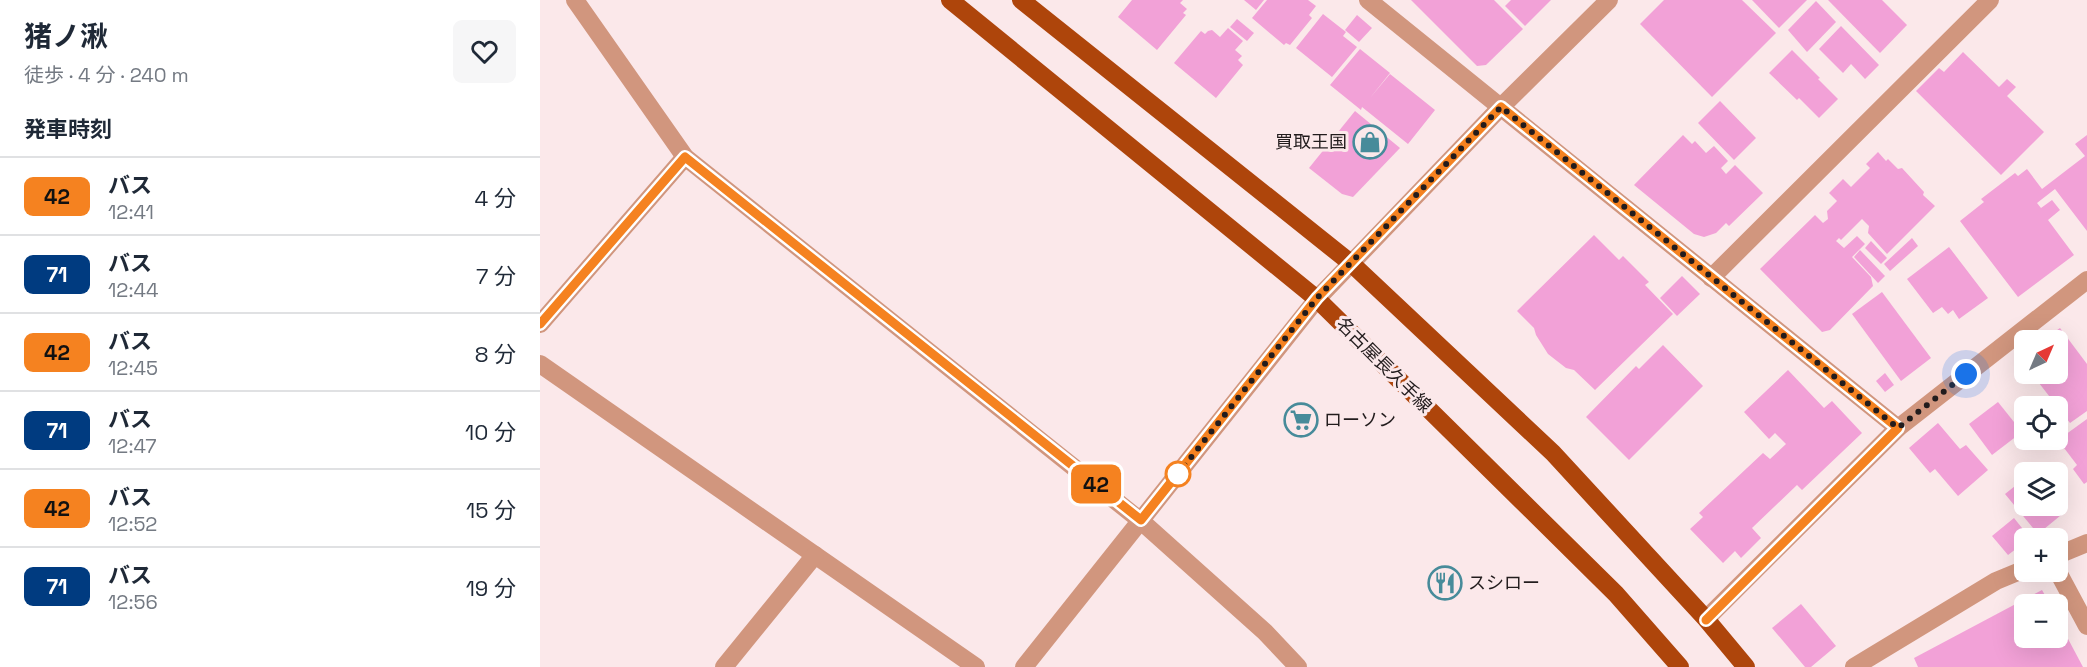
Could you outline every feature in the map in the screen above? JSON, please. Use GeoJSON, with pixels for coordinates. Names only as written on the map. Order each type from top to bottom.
{"type":"FeatureCollection","features":[{"type":"Feature","properties":{"kind":"main road","name":"名古屋長久手線"},"geometry":{"type":"LineString","coordinates":[[950,0],[1317,298],[1616,594],[1680,667]]}},
{"type":"Feature","properties":{"kind":"main road"},"geometry":{"type":"LineString","coordinates":[[1021,0],[1352,264],[1553,453],[1746,667]]}},
{"type":"Feature","properties":{"kind":"street"},"geometry":{"type":"LineString","coordinates":[[575,0],[685,157],[1141,520],[1265,632],[1298,667]]}},
{"type":"Feature","properties":{"kind":"street"},"geometry":{"type":"LineString","coordinates":[[1368,0],[1898,428]]}},
{"type":"Feature","properties":{"kind":"street"},"geometry":{"type":"LineString","coordinates":[[1024,667],[1317,298],[1501,107],[1609,0]]}},
{"type":"Feature","properties":{"kind":"street"},"geometry":{"type":"LineString","coordinates":[[1711,278],[1990,0]]}},
{"type":"Feature","properties":{"kind":"street"},"geometry":{"type":"LineString","coordinates":[[540,324],[685,157]]}},
{"type":"Feature","properties":{"kind":"street"},"geometry":{"type":"LineString","coordinates":[[1706,620],[1898,428],[2087,280]]}},
{"type":"Feature","properties":{"kind":"street"},"geometry":{"type":"LineString","coordinates":[[540,364],[976,667]]}},
{"type":"Feature","properties":{"kind":"street"},"geometry":{"type":"LineString","coordinates":[[2068,551],[2087,543]]}},
{"type":"Feature","properties":{"kind":"street"},"geometry":{"type":"LineString","coordinates":[[724,667],[815,555]]}},
{"type":"Feature","properties":{"kind":"street"},"geometry":{"type":"LineString","coordinates":[[1854,667],[1996,581],[2014,574]]}},
{"type":"Feature","properties":{"kind":"street"},"geometry":{"type":"LineString","coordinates":[[2063,582],[2087,626]]}},
{"type":"Feature","properties":{"kind":"building"},"geometry":{"type":"Polygon","coordinates":[[[1132,0],[1183,0],[1180,3],[1187,9],[1183,13],[1186,15],[1157,50],[1118,17],[1132,0]]]}},
{"type":"Feature","properties":{"kind":"building"},"geometry":{"type":"Polygon","coordinates":[[[1244,0],[1264,0],[1256,10],[1244,0]]]}},
{"type":"Feature","properties":{"kind":"building"},"geometry":{"type":"Polygon","coordinates":[[[1267,0],[1308,0],[1316,6],[1309,15],[1312,18],[1290,45],[1286,43],[1284,45],[1252,18],[1267,0]]]}},
{"type":"Feature","properties":{"kind":"building"},"geometry":{"type":"Polygon","coordinates":[[[1411,0],[1494,0],[1523,29],[1486,65],[1477,66],[1411,0]]]}},
{"type":"Feature","properties":{"kind":"building"},"geometry":{"type":"Polygon","coordinates":[[[1511,0],[1551,0],[1525,26],[1505,6],[1511,0]]]}},
{"type":"Feature","properties":{"kind":"building"},"geometry":{"type":"Polygon","coordinates":[[[1664,0],[1742,0],[1776,33],[1712,97],[1640,24],[1664,0]]]}},
{"type":"Feature","properties":{"kind":"building"},"geometry":{"type":"Polygon","coordinates":[[[1752,0],[1807,0],[1779,28],[1752,0]]]}},
{"type":"Feature","properties":{"kind":"building"},"geometry":{"type":"Polygon","coordinates":[[[1828,0],[1882,0],[1907,25],[1880,53],[1828,0]]]}},
{"type":"Feature","properties":{"kind":"building"},"geometry":{"type":"Polygon","coordinates":[[[1816,1],[1836,22],[1807,52],[1788,30],[1816,1]]]}},
{"type":"Feature","properties":{"kind":"building"},"geometry":{"type":"Polygon","coordinates":[[[1323,14],[1346,32],[1343,36],[1357,47],[1332,77],[1296,48],[1323,14]]]}},
{"type":"Feature","properties":{"kind":"building"},"geometry":{"type":"Polygon","coordinates":[[[1357,15],[1372,28],[1359,42],[1345,30],[1357,15]]]}},
{"type":"Feature","properties":{"kind":"building"},"geometry":{"type":"Polygon","coordinates":[[[1237,19],[1254,33],[1247,41],[1230,27],[1237,19]]]}},
{"type":"Feature","properties":{"kind":"building"},"geometry":{"type":"Polygon","coordinates":[[[1841,26],[1879,65],[1865,79],[1851,64],[1843,73],[1819,49],[1841,26]]]}},
{"type":"Feature","properties":{"kind":"building"},"geometry":{"type":"Polygon","coordinates":[[[1228,28],[1243,41],[1235,50],[1242,56],[1238,60],[1243,65],[1216,98],[1174,63],[1201,31],[1205,34],[1212,30],[1220,37],[1228,28]]]}},
{"type":"Feature","properties":{"kind":"building"},"geometry":{"type":"Polygon","coordinates":[[[1360,49],[1390,73],[1370,98],[1390,74],[1435,110],[1408,144],[1330,85],[1360,49]]]}},
{"type":"Feature","properties":{"kind":"building"},"geometry":{"type":"Polygon","coordinates":[[[1792,50],[1838,99],[1819,118],[1769,73],[1792,50]]]}},
{"type":"Feature","properties":{"kind":"building"},"geometry":{"type":"Polygon","coordinates":[[[1963,52],[1999,87],[2007,79],[2016,87],[2007,96],[2044,132],[2001,175],[1916,91],[1939,68],[1944,72],[1963,52]]]}},
{"type":"Feature","properties":{"kind":"building"},"geometry":{"type":"Polygon","coordinates":[[[1720,101],[1756,138],[1734,160],[1698,123],[1720,101]]]}},
{"type":"Feature","properties":{"kind":"building"},"geometry":{"type":"Polygon","coordinates":[[[1355,111],[1400,148],[1353,197],[1342,194],[1309,168],[1355,111]]]}},
{"type":"Feature","properties":{"kind":"building"},"geometry":{"type":"Polygon","coordinates":[[[1683,135],[1692,144],[1695,141],[1706,153],[1714,146],[1728,161],[1721,168],[1726,174],[1735,165],[1763,193],[1729,226],[1726,223],[1716,233],[1704,237],[1694,234],[1634,185],[1683,135]]]}},
{"type":"Feature","properties":{"kind":"building"},"geometry":{"type":"Polygon","coordinates":[[[2087,135],[2087,231],[2055,189],[2037,203],[2041,208],[2052,200],[2060,210],[2048,220],[2074,255],[2018,297],[1960,221],[1984,202],[1981,199],[2015,173],[2018,176],[2027,169],[2042,189],[2085,156],[2075,144],[2087,135]]]}},
{"type":"Feature","properties":{"kind":"building"},"geometry":{"type":"Polygon","coordinates":[[[1878,152],[1898,169],[1902,168],[1924,192],[1923,195],[1935,206],[1887,254],[1868,233],[1869,226],[1862,219],[1841,240],[1839,238],[1836,241],[1844,248],[1857,236],[1865,244],[1852,257],[1871,277],[1873,286],[1830,330],[1822,332],[1760,269],[1815,215],[1823,223],[1828,219],[1827,211],[1837,201],[1829,193],[1843,179],[1851,187],[1870,168],[1866,164],[1878,152]]]}},
{"type":"Feature","properties":{"kind":"building"},"geometry":{"type":"Polygon","coordinates":[[[1594,235],[1619,260],[1623,256],[1649,282],[1645,285],[1673,314],[1595,390],[1574,370],[1566,368],[1548,354],[1534,328],[1517,311],[1594,235]]]}},
{"type":"Feature","properties":{"kind":"building"},"geometry":{"type":"Polygon","coordinates":[[[1912,238],[1918,246],[1890,271],[1884,264],[1912,238]]]}},
{"type":"Feature","properties":{"kind":"building"},"geometry":{"type":"Polygon","coordinates":[[[1871,241],[1887,258],[1881,264],[1865,248],[1871,241]]]}},
{"type":"Feature","properties":{"kind":"building"},"geometry":{"type":"Polygon","coordinates":[[[1949,247],[1988,298],[1959,319],[1953,310],[1948,314],[1942,307],[1933,313],[1907,279],[1949,247]]]}},
{"type":"Feature","properties":{"kind":"building"},"geometry":{"type":"Polygon","coordinates":[[[1860,250],[1885,276],[1878,283],[1854,257],[1860,250]]]}},
{"type":"Feature","properties":{"kind":"building"},"geometry":{"type":"Polygon","coordinates":[[[1682,276],[1700,294],[1677,316],[1660,298],[1682,276]]]}},
{"type":"Feature","properties":{"kind":"building"},"geometry":{"type":"Polygon","coordinates":[[[1882,292],[1931,358],[1901,381],[1852,314],[1882,292]]]}},
{"type":"Feature","properties":{"kind":"building"},"geometry":{"type":"Polygon","coordinates":[[[2068,339],[2087,364],[2087,411],[2070,423],[2068,420],[2068,396],[2049,396],[2040,384],[2068,384],[2068,339]]]}},
{"type":"Feature","properties":{"kind":"building"},"geometry":{"type":"Polygon","coordinates":[[[1663,345],[1703,386],[1629,460],[1586,417],[1636,366],[1639,369],[1663,345]]]}},
{"type":"Feature","properties":{"kind":"building"},"geometry":{"type":"Polygon","coordinates":[[[1788,370],[1824,408],[1832,401],[1862,433],[1802,490],[1797,485],[1752,528],[1761,538],[1741,558],[1735,551],[1723,563],[1690,529],[1703,517],[1699,513],[1763,453],[1770,459],[1786,444],[1775,433],[1769,439],[1744,412],[1788,370]]]}},
{"type":"Feature","properties":{"kind":"building"},"geometry":{"type":"Polygon","coordinates":[[[1885,373],[1894,385],[1885,392],[1876,381],[1885,373]]]}},
{"type":"Feature","properties":{"kind":"building"},"geometry":{"type":"Polygon","coordinates":[[[1998,402],[2014,422],[2014,438],[1992,455],[1969,424],[1998,402]]]}},
{"type":"Feature","properties":{"kind":"building"},"geometry":{"type":"Polygon","coordinates":[[[2087,419],[2087,482],[2084,484],[2073,469],[2077,465],[2066,450],[2068,450],[2068,433],[2087,419]]]}},
{"type":"Feature","properties":{"kind":"building"},"geometry":{"type":"Polygon","coordinates":[[[1938,423],[1960,449],[1966,445],[1988,470],[1958,496],[1935,469],[1930,473],[1909,448],[1938,423]]]}},
{"type":"Feature","properties":{"kind":"building"},"geometry":{"type":"Polygon","coordinates":[[[2014,487],[2014,505],[2005,494],[2014,487]]]}},
{"type":"Feature","properties":{"kind":"building"},"geometry":{"type":"Polygon","coordinates":[[[2023,516],[2060,516],[2045,528],[2033,528],[2023,516]]]}},
{"type":"Feature","properties":{"kind":"building"},"geometry":{"type":"Polygon","coordinates":[[[2014,518],[2022,528],[2014,528],[2014,550],[2008,555],[1992,536],[2014,518]]]}},
{"type":"Feature","properties":{"kind":"building"},"geometry":{"type":"Polygon","coordinates":[[[1801,604],[1836,646],[1811,667],[1805,667],[1772,628],[1801,604]]]}},
{"type":"Feature","properties":{"kind":"building"},"geometry":{"type":"Polygon","coordinates":[[[2014,605],[2014,648],[2068,648],[2068,639],[2083,667],[1918,667],[1914,658],[2014,605]]]}},
{"type":"Feature","properties":{"kind":"bus line","name":"42"},"geometry":{"type":"LineString","coordinates":[[540,324],[685,157],[1141,520],[1317,298],[1501,107],[1898,428],[1706,620]]}},
{"type":"Feature","properties":{"kind":"place","name":"買取王国"},"geometry":{"type":"Point","coordinates":[1370,142]}},
{"type":"Feature","properties":{"kind":"place","name":"ローソン"},"geometry":{"type":"Point","coordinates":[1301,420]}},
{"type":"Feature","properties":{"kind":"place","name":"スシロー"},"geometry":{"type":"Point","coordinates":[1445,583]}},
{"type":"Feature","properties":{"kind":"route"},"geometry":{"type":"LineString","coordinates":[[1178,474],[1317,298],[1501,107],[1898,428],[1966,374]]}}]}
